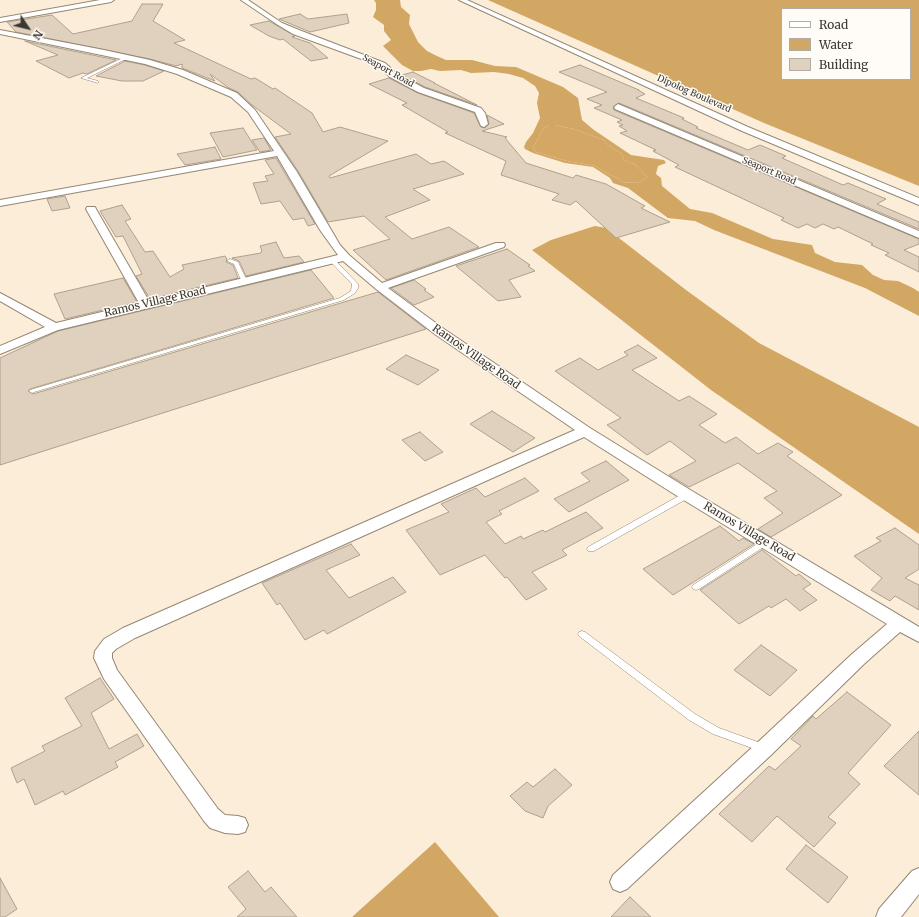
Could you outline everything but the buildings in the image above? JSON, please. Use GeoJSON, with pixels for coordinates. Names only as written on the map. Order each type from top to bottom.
{"type":"FeatureCollection","features":[{"type":"Feature","properties":{"kind":"street"},"geometry":{"type":"LineString","coordinates":[[0,20],[111,0]]}},
{"type":"Feature","properties":{"kind":"street","name":"Seaport Road"},"geometry":{"type":"LineString","coordinates":[[244,0],[280,24],[296,32],[367,58],[382,66],[393,75],[421,90],[478,110],[481,113],[484,124]]}},
{"type":"Feature","properties":{"kind":"street","name":"Dipolog Boulevard"},"geometry":{"type":"LineString","coordinates":[[462,0],[745,129],[919,202]]}},
{"type":"Feature","properties":{"kind":"street"},"geometry":{"type":"LineString","coordinates":[[0,32],[128,57],[180,72],[234,95],[251,110],[292,172],[324,230],[345,257]]}},
{"type":"Feature","properties":{"kind":"street","name":"Seaport Road"},"geometry":{"type":"LineString","coordinates":[[618,107],[919,235]]}},
{"type":"Feature","properties":{"kind":"street"},"geometry":{"type":"LineString","coordinates":[[0,203],[278,153]]}},
{"type":"Feature","properties":{"kind":"street"},"geometry":{"type":"LineString","coordinates":[[91,209],[146,304]]}},
{"type":"Feature","properties":{"kind":"street"},"geometry":{"type":"LineString","coordinates":[[380,286],[500,246]]}},
{"type":"Feature","properties":{"kind":"street","name":"Ramos Village Road"},"geometry":{"type":"LineString","coordinates":[[0,350],[54,327],[345,257],[440,332],[585,430],[688,495],[919,635]]}},
{"type":"Feature","properties":{"kind":"street"},"geometry":{"type":"LineString","coordinates":[[0,296],[54,327]]}},
{"type":"Feature","properties":{"kind":"street"},"geometry":{"type":"LineString","coordinates":[[238,825],[221,823],[211,815],[110,674],[103,658],[104,651],[110,644],[123,636],[585,430]]}},
{"type":"Feature","properties":{"kind":"street"},"geometry":{"type":"LineString","coordinates":[[620,882],[858,659],[899,623]]}},
{"type":"Feature","properties":{"kind":"street"},"geometry":{"type":"LineString","coordinates":[[887,917],[919,878]]}},
{"type":"Feature","properties":{"kind":"lane"},"geometry":{"type":"LineString","coordinates":[[97,82],[83,78],[128,57]]}},
{"type":"Feature","properties":{"kind":"lane"},"geometry":{"type":"LineString","coordinates":[[32,391],[342,299],[353,292],[355,284],[332,260]]}},
{"type":"Feature","properties":{"kind":"lane"},"geometry":{"type":"LineString","coordinates":[[230,261],[236,263],[244,281]]}},
{"type":"Feature","properties":{"kind":"lane"},"geometry":{"type":"LineString","coordinates":[[591,549],[688,495]]}},
{"type":"Feature","properties":{"kind":"lane"},"geometry":{"type":"LineString","coordinates":[[696,587],[765,542]]}},
{"type":"Feature","properties":{"kind":"lane"},"geometry":{"type":"LineString","coordinates":[[582,634],[692,717],[731,737],[764,748]]}},
{"type":"Feature","properties":{"kind":"shaded area"},"geometry":{"type":"Polygon","coordinates":[[[549,125],[574,129],[604,140],[608,145],[622,154],[624,160],[636,165],[647,177],[639,183],[621,182],[618,178],[595,166],[567,161],[536,152],[533,148],[543,129],[549,125]]]}},
{"type":"Feature","properties":{"kind":"water"},"geometry":{"type":"Polygon","coordinates":[[[374,0],[400,0],[401,7],[410,15],[409,24],[418,42],[427,51],[437,56],[446,60],[472,60],[495,66],[516,67],[563,87],[578,98],[582,120],[594,130],[631,155],[664,160],[666,163],[658,166],[656,174],[661,178],[662,186],[690,209],[712,213],[773,239],[812,245],[815,253],[835,262],[862,265],[873,275],[884,280],[898,281],[913,288],[919,292],[919,316],[865,288],[714,230],[695,221],[668,218],[628,188],[613,183],[610,178],[593,167],[565,163],[525,149],[524,147],[526,142],[533,133],[540,118],[537,103],[539,93],[535,86],[523,78],[494,72],[471,73],[461,70],[440,71],[431,69],[413,71],[402,65],[383,46],[391,40],[384,31],[384,25],[373,17],[376,10],[376,3],[374,0]],[[549,125],[543,129],[533,148],[536,152],[567,161],[595,166],[618,178],[621,182],[639,183],[647,177],[636,165],[624,160],[622,154],[608,145],[604,140],[574,129],[549,125]]]}},
{"type":"Feature","properties":{"kind":"water"},"geometry":{"type":"Polygon","coordinates":[[[488,0],[919,0],[919,186],[764,123],[488,0]]]}},
{"type":"Feature","properties":{"kind":"water"},"geometry":{"type":"Polygon","coordinates":[[[595,226],[606,228],[686,290],[759,343],[919,427],[919,534],[711,390],[532,250],[551,240],[595,226]]]}},
{"type":"Feature","properties":{"kind":"water"},"geometry":{"type":"Polygon","coordinates":[[[435,842],[499,917],[352,917],[435,842]]]}}]}
